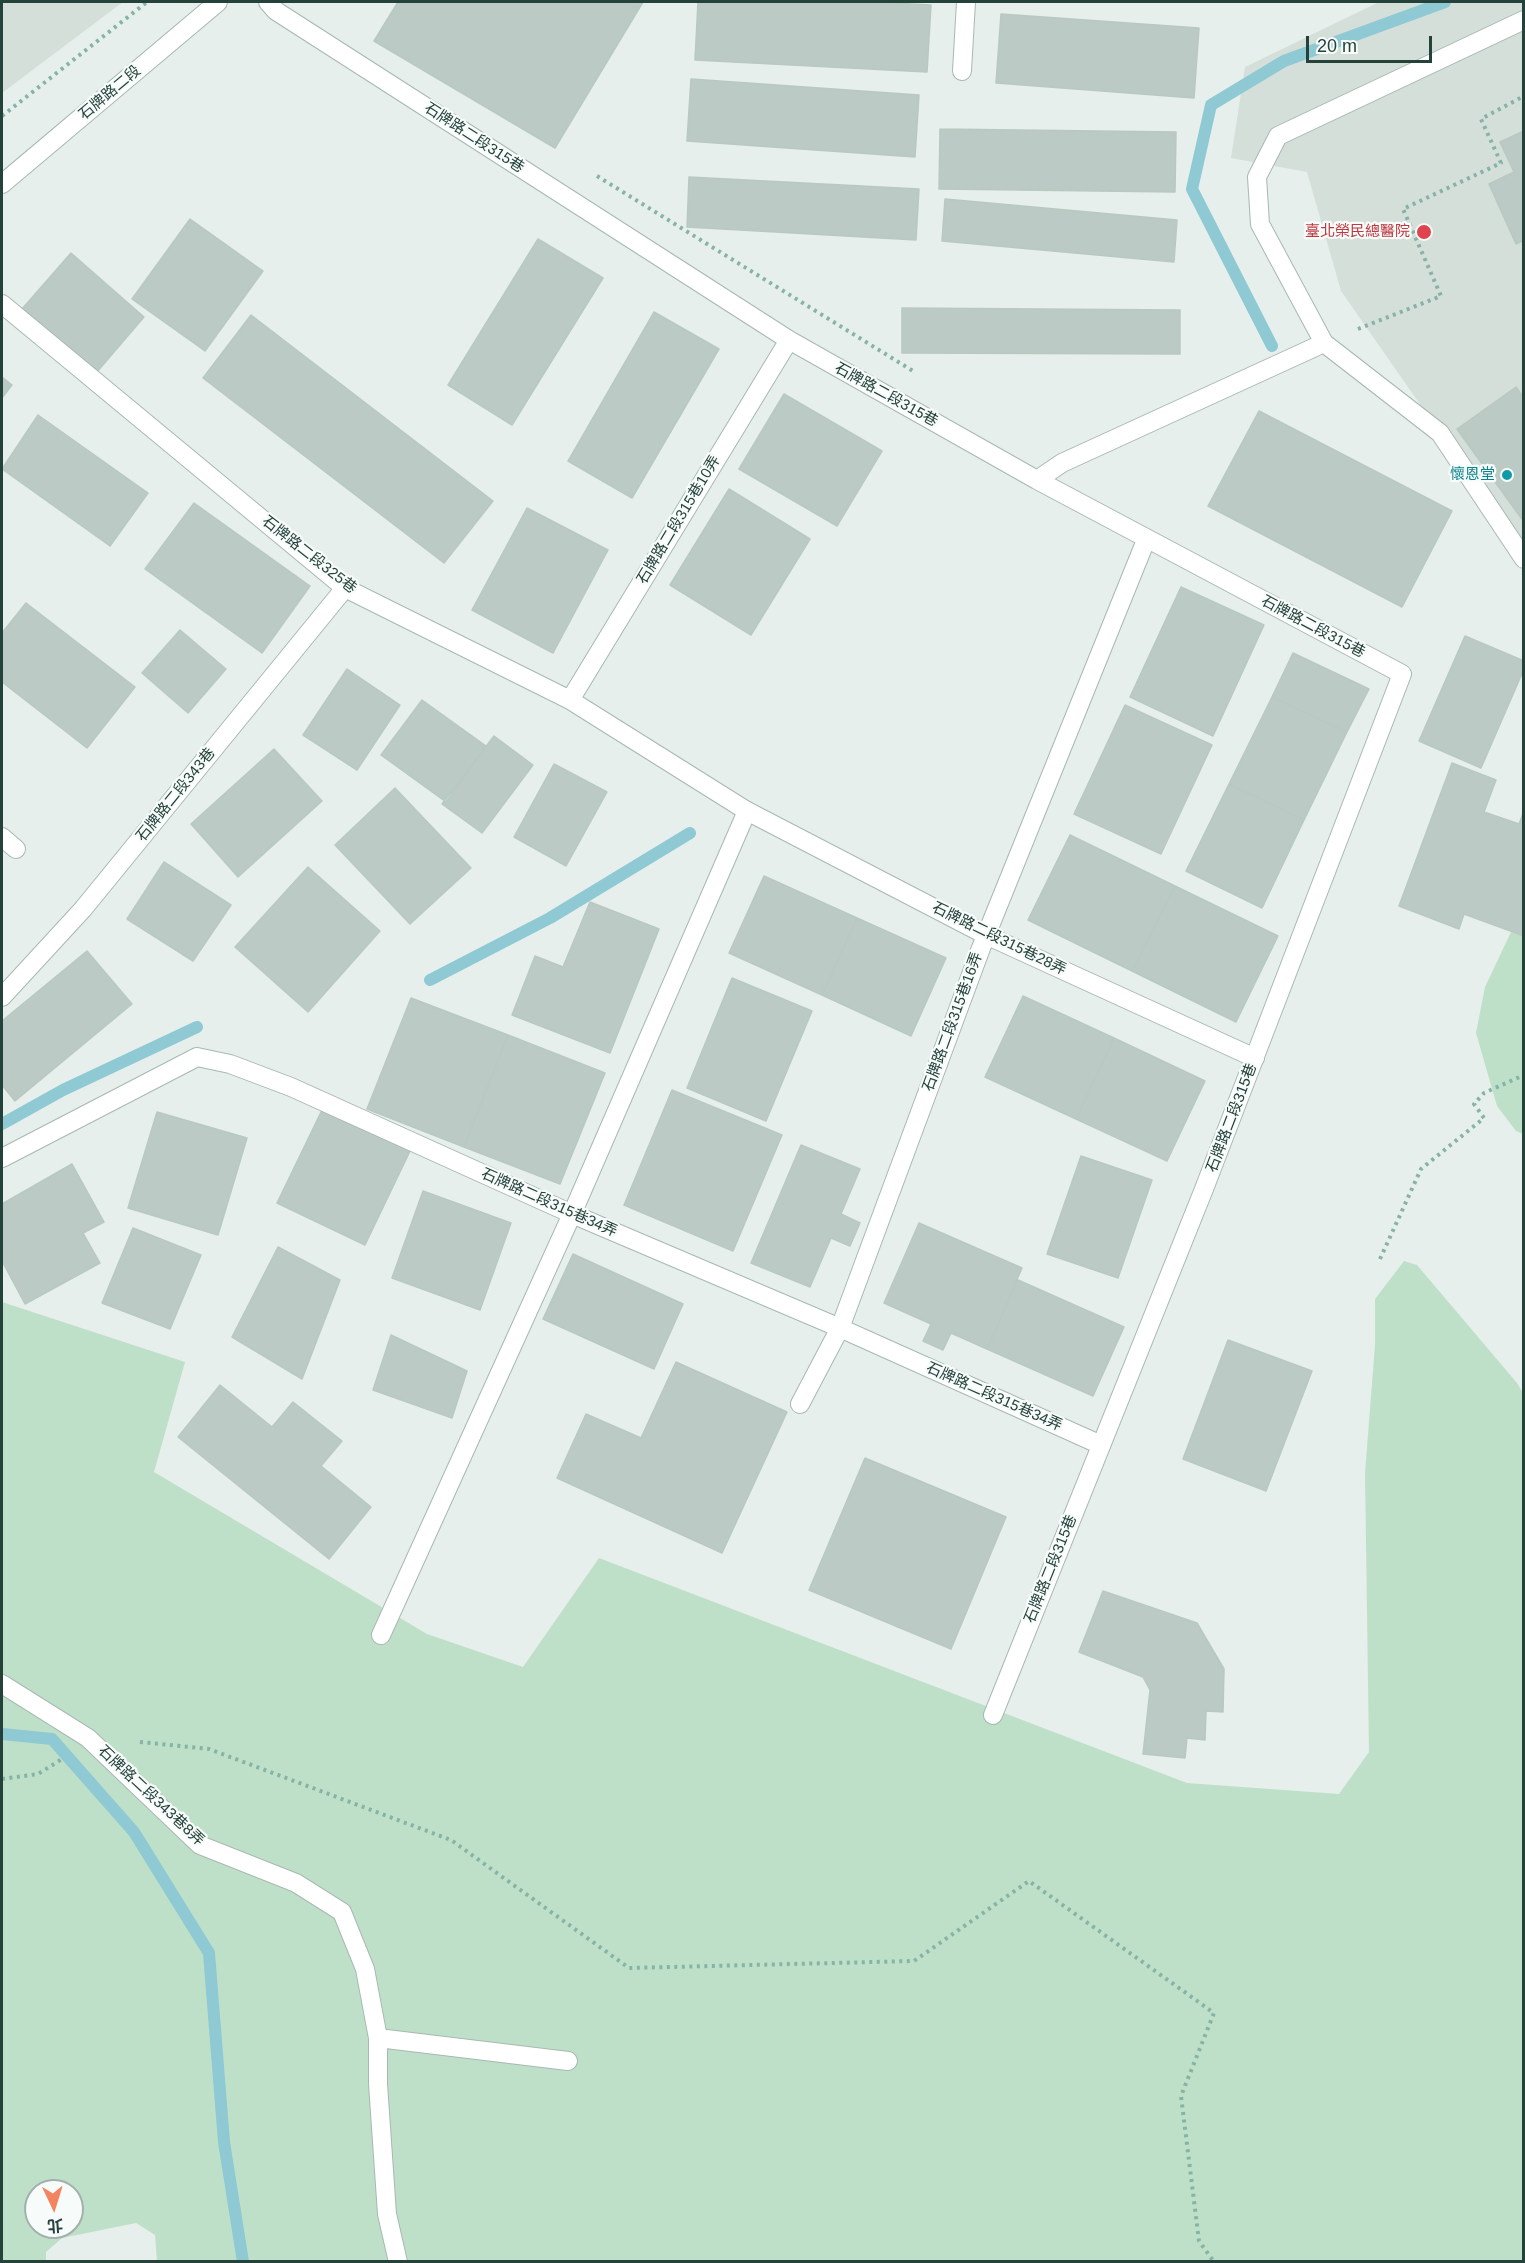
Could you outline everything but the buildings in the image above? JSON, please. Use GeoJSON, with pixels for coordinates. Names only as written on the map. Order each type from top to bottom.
{"type":"FeatureCollection","features":[{"type":"Feature","properties":{"kind":"street","name":"石牌路二段"},"geometry":{"type":"LineString","coordinates":[[2,184],[218,2]]}},
{"type":"Feature","properties":{"kind":"street","name":"石牌路二段315巷"},"geometry":{"type":"LineString","coordinates":[[268,2],[276,11],[789,340],[1146,540],[1402,674],[1255,1059],[993,1715]]}},
{"type":"Feature","properties":{"kind":"street"},"geometry":{"type":"LineString","coordinates":[[962,71],[966,2]]}},
{"type":"Feature","properties":{"kind":"street"},"geometry":{"type":"LineString","coordinates":[[1524,20],[1278,136],[1257,177],[1260,224],[1324,343],[1440,433],[1524,559]]}},
{"type":"Feature","properties":{"kind":"street","name":"石牌路二段325巷"},"geometry":{"type":"LineString","coordinates":[[2,304],[345,588],[570,700],[713,790]]}},
{"type":"Feature","properties":{"kind":"street","name":"石牌路二段315巷10弄"},"geometry":{"type":"LineString","coordinates":[[570,700],[789,340]]}},
{"type":"Feature","properties":{"kind":"street"},"geometry":{"type":"LineString","coordinates":[[1037,480],[1062,463],[1324,343]]}},
{"type":"Feature","properties":{"kind":"street","name":"石牌路二段315巷16弄"},"geometry":{"type":"LineString","coordinates":[[800,1404],[840,1328],[986,934],[1146,540]]}},
{"type":"Feature","properties":{"kind":"street","name":"石牌路二段343巷"},"geometry":{"type":"LineString","coordinates":[[2,997],[83,909],[345,588]]}},
{"type":"Feature","properties":{"kind":"street","name":"石牌路二段315巷28弄"},"geometry":{"type":"LineString","coordinates":[[713,790],[747,811],[986,934],[1255,1059]]}},
{"type":"Feature","properties":{"kind":"street"},"geometry":{"type":"LineString","coordinates":[[381,1635],[572,1214],[747,811]]}},
{"type":"Feature","properties":{"kind":"street"},"geometry":{"type":"LineString","coordinates":[[2,837],[16,849]]}},
{"type":"Feature","properties":{"kind":"street","name":"石牌路二段315巷34弄"},"geometry":{"type":"LineString","coordinates":[[2,1158],[197,1057],[230,1064],[291,1087],[572,1214],[840,1328],[1101,1445]]}},
{"type":"Feature","properties":{"kind":"street","name":"石牌路二段343巷8弄"},"geometry":{"type":"LineString","coordinates":[[2,1684],[88,1738],[200,1845],[296,1883],[342,1912],[365,1969],[378,2038],[378,2084],[387,2214],[398,2262]]}},
{"type":"Feature","properties":{"kind":"street"},"geometry":{"type":"LineString","coordinates":[[378,2038],[567,2061]]}},
{"type":"Feature","properties":{"kind":"path"},"geometry":{"type":"LineString","coordinates":[[2,116],[147,2]]}},
{"type":"Feature","properties":{"kind":"path"},"geometry":{"type":"LineString","coordinates":[[1324,343],[1441,296],[1403,209],[1500,162],[1481,119],[1524,96]]}},
{"type":"Feature","properties":{"kind":"path"},"geometry":{"type":"LineString","coordinates":[[596,176],[920,375]]}},
{"type":"Feature","properties":{"kind":"path"},"geometry":{"type":"LineString","coordinates":[[1380,1259],[1421,1169],[1484,1118],[1474,1104],[1484,1093],[1524,1075]]}},
{"type":"Feature","properties":{"kind":"path"},"geometry":{"type":"LineString","coordinates":[[88,1738],[209,1749],[451,1840],[629,1968],[914,1961],[1029,1881],[1214,2013],[1181,2096],[1199,2241],[1214,2262]]}},
{"type":"Feature","properties":{"kind":"path"},"geometry":{"type":"LineString","coordinates":[[2,1779],[38,1774],[61,1760]]}},
{"type":"Feature","properties":{"kind":"shaded area"},"geometry":{"type":"Polygon","coordinates":[[[2,2],[123,2],[2,93],[2,2]]]}},
{"type":"Feature","properties":{"kind":"shaded area","name":"臺北榮民總醫院"},"geometry":{"type":"Polygon","coordinates":[[[1379,2],[1523,2],[1523,542],[1440,433],[1341,291],[1307,172],[1231,158],[1245,67],[1379,2]]]}},
{"type":"Feature","properties":{"kind":"green space"},"geometry":{"type":"Polygon","coordinates":[[[1511,932],[1523,936],[1523,1134],[1516,1131],[1497,1106],[1476,1033],[1485,987],[1511,932]]]}},
{"type":"Feature","properties":{"kind":"green space"},"geometry":{"type":"Polygon","coordinates":[[[1404,1261],[1417,1265],[1523,1393],[1523,2261],[157,2262],[155,2235],[136,2223],[84,2234],[84,2179],[24,2179],[24,2239],[61,2239],[46,2252],[46,2261],[2,2262],[2,1302],[185,1362],[154,1472],[427,1634],[523,1667],[599,1558],[1187,1783],[1339,1794],[1369,1752],[1365,1473],[1375,1345],[1375,1299],[1404,1261]]]}},
{"type":"Feature","properties":{"kind":"waterway"},"geometry":{"type":"LineString","coordinates":[[1272,346],[1192,189],[1211,105],[1284,61],[1445,2]]}},
{"type":"Feature","properties":{"kind":"waterway"},"geometry":{"type":"LineString","coordinates":[[430,980],[550,918],[690,833]]}},
{"type":"Feature","properties":{"kind":"waterway"},"geometry":{"type":"LineString","coordinates":[[2,1124],[63,1090],[197,1027]]}},
{"type":"Feature","properties":{"kind":"waterway"},"geometry":{"type":"LineString","coordinates":[[2,1734],[52,1739],[134,1832],[209,1953],[224,2142],[243,2262]]}},
{"type":"Feature","properties":{"kind":"place","name":"臺北榮民總醫院"},"geometry":{"type":"Point","coordinates":[1424,232]}},
{"type":"Feature","properties":{"kind":"place","name":"懷恩堂"},"geometry":{"type":"Point","coordinates":[1507,475]}}]}
